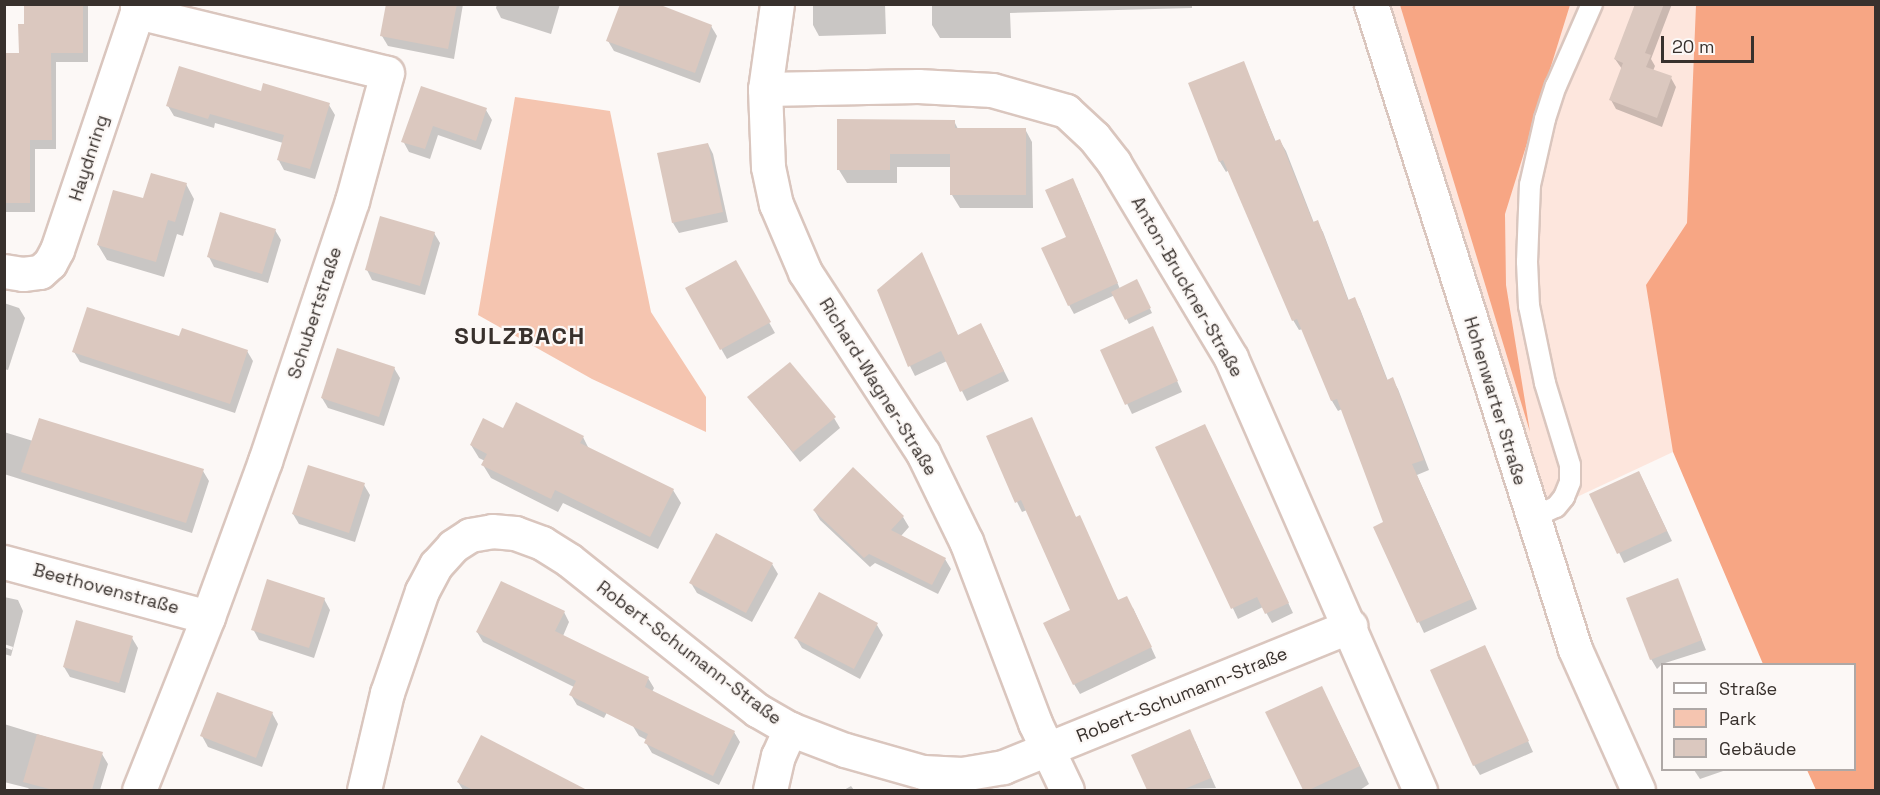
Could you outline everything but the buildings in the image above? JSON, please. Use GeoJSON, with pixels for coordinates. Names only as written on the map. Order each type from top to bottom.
{"type":"FeatureCollection","features":[{"type":"Feature","properties":{"kind":"street","name":"Richard-Wagner-Straße"},"geometry":{"type":"LineString","coordinates":[[777,4],[765,89],[768,167],[776,204],[805,272],[923,453],[952,512],[986,591],[1047,750],[1068,790]]}},
{"type":"Feature","properties":{"kind":"street","name":"Hohenwarter Straße"},"geometry":{"type":"LineString","coordinates":[[1371,4],[1575,649],[1638,790]]}},
{"type":"Feature","properties":{"kind":"street","name":"Haydnring"},"geometry":{"type":"LineString","coordinates":[[4,271],[23,274],[40,272],[50,263],[57,250],[137,8]]}},
{"type":"Feature","properties":{"kind":"street","name":"Schubertstraße"},"geometry":{"type":"LineString","coordinates":[[137,8],[387,73],[352,201],[265,461],[208,617],[139,790]]}},
{"type":"Feature","properties":{"kind":"street","name":"Anton-Bruckner-Straße"},"geometry":{"type":"LineString","coordinates":[[765,89],[956,87],[992,90],[1066,111],[1094,137],[1114,163],[1231,358],[1420,790]]}},
{"type":"Feature","properties":{"kind":"street","name":"Robert-Schumann-Straße"},"geometry":{"type":"LineString","coordinates":[[364,790],[387,693],[422,591],[436,564],[453,546],[470,535],[492,531],[514,533],[542,543],[569,560],[757,710],[790,729],[882,762],[943,774],[973,773],[1003,767],[1350,627]]}},
{"type":"Feature","properties":{"kind":"street","name":"Beethovenstraße"},"geometry":{"type":"LineString","coordinates":[[4,562],[208,617]]}},
{"type":"Feature","properties":{"kind":"street"},"geometry":{"type":"LineString","coordinates":[[770,790],[778,756],[790,729]]}},
{"type":"Feature","properties":{"kind":"lane"},"geometry":{"type":"LineString","coordinates":[[1532,518],[1556,507],[1564,497],[1570,482],[1570,465],[1545,383],[1529,306],[1527,262],[1530,185],[1545,119],[1556,86],[1592,4]]}},
{"type":"Feature","properties":{"kind":"shaded area"},"geometry":{"type":"Polygon","coordinates":[[[1371,5],[1875,5],[1875,191],[1673,452],[1532,518],[1371,5]]]}},
{"type":"Feature","properties":{"kind":"shaded area"},"geometry":{"type":"Polygon","coordinates":[[[1400,5],[1570,5],[1505,214],[1506,285],[1530,432],[1400,5]]]}},
{"type":"Feature","properties":{"kind":"shaded area"},"geometry":{"type":"Polygon","coordinates":[[[1696,5],[1875,5],[1875,790],[1816,790],[1807,771],[1856,771],[1856,663],[1763,663],[1673,452],[1646,285],[1687,223],[1696,5]]]}},
{"type":"Feature","properties":{"kind":"green space"},"geometry":{"type":"Polygon","coordinates":[[[515,97],[610,111],[651,312],[706,397],[706,432],[592,379],[478,315],[515,97]]]}},
{"type":"Feature","properties":{"kind":"district","name":"SULZBACH"},"geometry":{"type":"Point","coordinates":[520,336]}}]}
